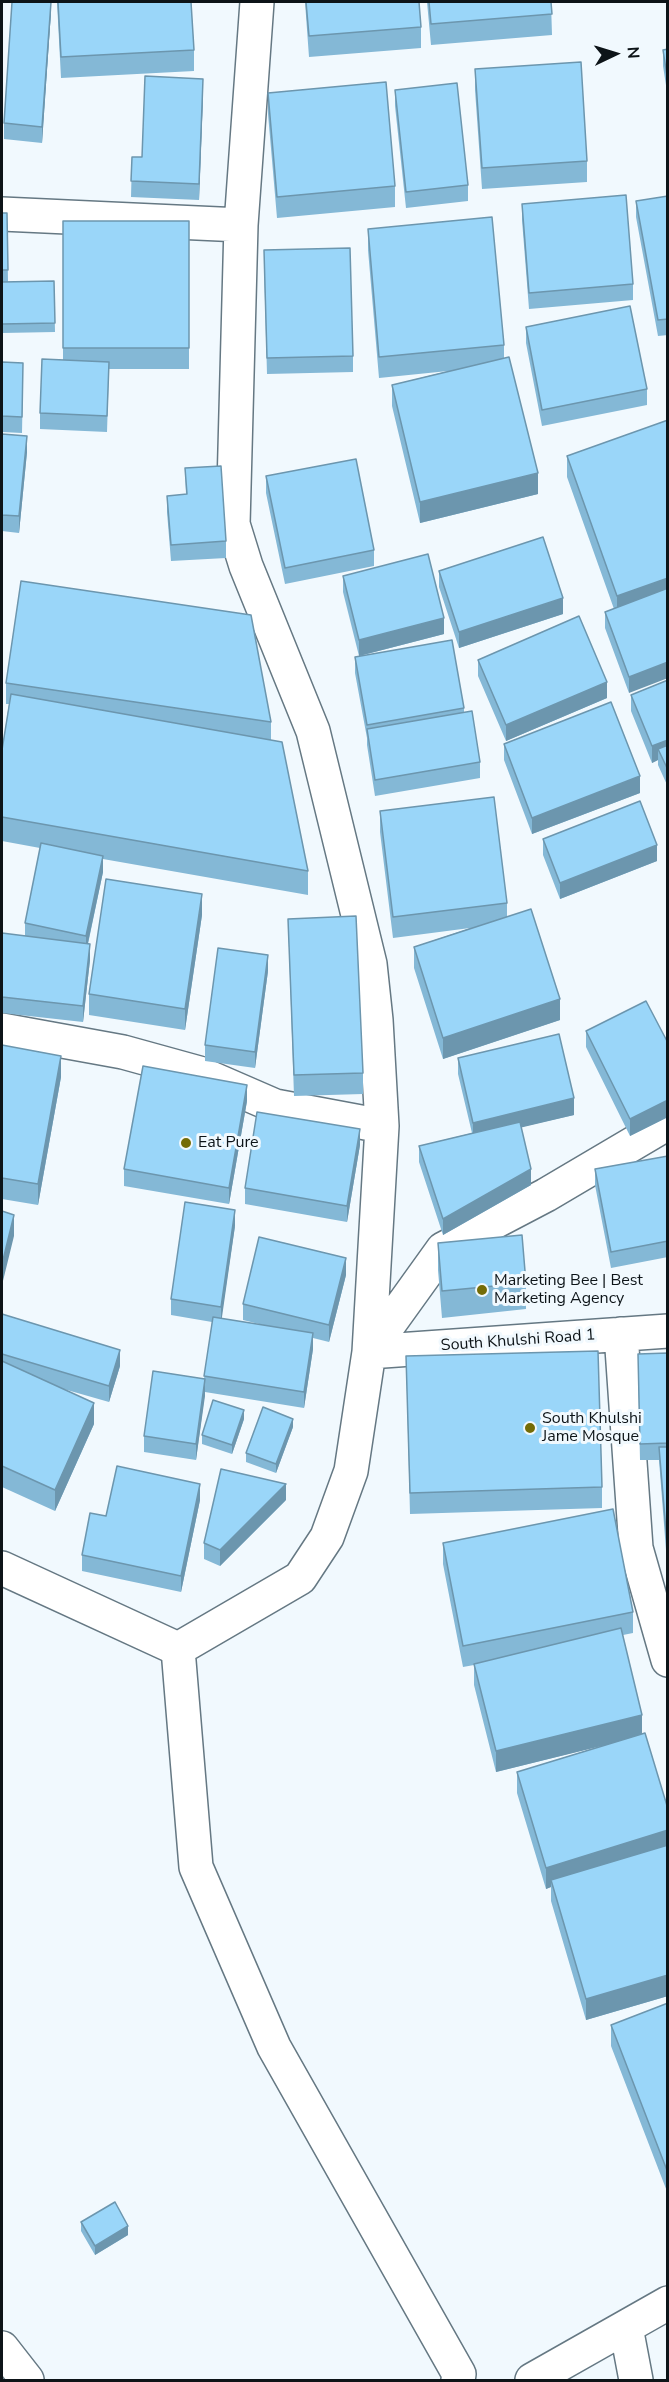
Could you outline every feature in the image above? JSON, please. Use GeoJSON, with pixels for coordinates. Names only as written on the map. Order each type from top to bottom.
{"type":"FeatureCollection","features":[{"type":"Feature","properties":{"kind":"street"},"geometry":{"type":"LineString","coordinates":[[177,1649],[300,1578],[327,1537],[351,1471],[369,1352],[382,1126],[376,1020],[370,964],[319,754],[313,731],[246,566],[233,524],[241,225],[257,2]]}},
{"type":"Feature","properties":{"kind":"street"},"geometry":{"type":"LineString","coordinates":[[2,214],[241,225]]}},
{"type":"Feature","properties":{"kind":"street"},"geometry":{"type":"LineString","coordinates":[[2,1030],[123,1052],[199,1074],[275,1106],[382,1126]]}},
{"type":"Feature","properties":{"kind":"street"},"geometry":{"type":"LineString","coordinates":[[369,1352],[443,1249],[546,1195],[668,1123]]}},
{"type":"Feature","properties":{"kind":"street","name":"South Khulshi Road 1"},"geometry":{"type":"LineString","coordinates":[[369,1352],[668,1331]]}},
{"type":"Feature","properties":{"kind":"street"},"geometry":{"type":"LineString","coordinates":[[621,1334],[636,1548],[668,1660]]}},
{"type":"Feature","properties":{"kind":"street"},"geometry":{"type":"LineString","coordinates":[[2,1568],[177,1649]]}},
{"type":"Feature","properties":{"kind":"street"},"geometry":{"type":"LineString","coordinates":[[177,1649],[196,1867],[274,2047],[459,2374],[458,2380]]}},
{"type":"Feature","properties":{"kind":"street"},"geometry":{"type":"LineString","coordinates":[[532,2380],[668,2303]]}},
{"type":"Feature","properties":{"kind":"street"},"geometry":{"type":"LineString","coordinates":[[626,2327],[636,2380]]}},
{"type":"Feature","properties":{"kind":"street"},"geometry":{"type":"LineString","coordinates":[[2,2348],[27,2380]]}},
{"type":"Feature","properties":{"kind":"building"},"geometry":{"type":"Polygon","coordinates":[[[12,2],[51,2],[42,127],[4,123],[12,2]]]}},
{"type":"Feature","properties":{"kind":"building"},"geometry":{"type":"Polygon","coordinates":[[[58,2],[191,2],[194,50],[61,57],[58,2]]]}},
{"type":"Feature","properties":{"kind":"building"},"geometry":{"type":"Polygon","coordinates":[[[306,2],[419,2],[421,27],[309,36],[306,2]]]}},
{"type":"Feature","properties":{"kind":"building"},"geometry":{"type":"Polygon","coordinates":[[[429,2],[551,2],[552,14],[431,24],[429,2]]]}},
{"type":"Feature","properties":{"kind":"building"},"geometry":{"type":"Polygon","coordinates":[[[668,49],[668,82],[663,50],[668,49]]]}},
{"type":"Feature","properties":{"kind":"building"},"geometry":{"type":"Polygon","coordinates":[[[581,62],[587,161],[482,168],[475,69],[581,62]]]}},
{"type":"Feature","properties":{"kind":"building"},"geometry":{"type":"Polygon","coordinates":[[[145,76],[203,79],[199,184],[131,181],[132,157],[142,157],[145,76]]]}},
{"type":"Feature","properties":{"kind":"building"},"geometry":{"type":"Polygon","coordinates":[[[386,82],[395,186],[277,197],[268,93],[386,82]]]}},
{"type":"Feature","properties":{"kind":"building"},"geometry":{"type":"Polygon","coordinates":[[[457,83],[468,185],[406,192],[395,90],[457,83]]]}},
{"type":"Feature","properties":{"kind":"building"},"geometry":{"type":"Polygon","coordinates":[[[626,195],[633,284],[529,293],[522,204],[626,195]]]}},
{"type":"Feature","properties":{"kind":"building"},"geometry":{"type":"Polygon","coordinates":[[[668,196],[668,319],[658,320],[636,201],[668,196]]]}},
{"type":"Feature","properties":{"kind":"building"},"geometry":{"type":"Polygon","coordinates":[[[2,213],[7,213],[8,270],[2,270],[2,213]]]}},
{"type":"Feature","properties":{"kind":"building"},"geometry":{"type":"Polygon","coordinates":[[[492,217],[504,345],[379,357],[368,229],[492,217]]]}},
{"type":"Feature","properties":{"kind":"building"},"geometry":{"type":"Polygon","coordinates":[[[63,221],[189,221],[189,348],[63,348],[63,221]]]}},
{"type":"Feature","properties":{"kind":"building"},"geometry":{"type":"Polygon","coordinates":[[[350,248],[353,356],[267,358],[264,250],[350,248]]]}},
{"type":"Feature","properties":{"kind":"building"},"geometry":{"type":"Polygon","coordinates":[[[54,281],[55,323],[2,324],[2,282],[54,281]]]}},
{"type":"Feature","properties":{"kind":"building"},"geometry":{"type":"Polygon","coordinates":[[[630,306],[647,389],[542,410],[526,327],[630,306]]]}},
{"type":"Feature","properties":{"kind":"building"},"geometry":{"type":"Polygon","coordinates":[[[509,357],[538,473],[420,502],[392,385],[509,357]]]}},
{"type":"Feature","properties":{"kind":"building"},"geometry":{"type":"Polygon","coordinates":[[[42,359],[109,362],[107,416],[40,413],[42,359]]]}},
{"type":"Feature","properties":{"kind":"building"},"geometry":{"type":"Polygon","coordinates":[[[2,362],[23,363],[22,417],[2,416],[2,362]]]}},
{"type":"Feature","properties":{"kind":"building"},"geometry":{"type":"Polygon","coordinates":[[[668,420],[668,578],[617,596],[567,456],[668,420]]]}},
{"type":"Feature","properties":{"kind":"building"},"geometry":{"type":"Polygon","coordinates":[[[2,434],[27,436],[19,516],[2,515],[2,434]]]}},
{"type":"Feature","properties":{"kind":"building"},"geometry":{"type":"Polygon","coordinates":[[[356,459],[374,550],[285,568],[266,476],[356,459]]]}},
{"type":"Feature","properties":{"kind":"building"},"geometry":{"type":"Polygon","coordinates":[[[221,466],[226,541],[171,545],[167,496],[187,494],[185,468],[221,466]]]}},
{"type":"Feature","properties":{"kind":"building"},"geometry":{"type":"Polygon","coordinates":[[[543,537],[563,598],[459,632],[439,571],[543,537]]]}},
{"type":"Feature","properties":{"kind":"building"},"geometry":{"type":"Polygon","coordinates":[[[428,554],[444,618],[359,640],[343,576],[428,554]]]}},
{"type":"Feature","properties":{"kind":"building"},"geometry":{"type":"Polygon","coordinates":[[[21,581],[251,615],[271,722],[6,683],[21,581]]]}},
{"type":"Feature","properties":{"kind":"building"},"geometry":{"type":"Polygon","coordinates":[[[668,588],[668,662],[629,677],[605,612],[668,588]]]}},
{"type":"Feature","properties":{"kind":"building"},"geometry":{"type":"Polygon","coordinates":[[[579,616],[607,682],[506,725],[478,660],[579,616]]]}},
{"type":"Feature","properties":{"kind":"building"},"geometry":{"type":"Polygon","coordinates":[[[452,640],[464,708],[367,725],[355,657],[452,640]]]}},
{"type":"Feature","properties":{"kind":"building"},"geometry":{"type":"Polygon","coordinates":[[[668,680],[668,740],[652,746],[631,695],[668,680]]]}},
{"type":"Feature","properties":{"kind":"building"},"geometry":{"type":"Polygon","coordinates":[[[11,694],[282,742],[308,871],[2,817],[2,750],[11,694]]]}},
{"type":"Feature","properties":{"kind":"building"},"geometry":{"type":"Polygon","coordinates":[[[611,702],[640,776],[532,818],[504,744],[611,702]]]}},
{"type":"Feature","properties":{"kind":"building"},"geometry":{"type":"Polygon","coordinates":[[[472,711],[480,762],[375,780],[367,729],[472,711]]]}},
{"type":"Feature","properties":{"kind":"building"},"geometry":{"type":"Polygon","coordinates":[[[668,745],[668,770],[658,749],[668,745]]]}},
{"type":"Feature","properties":{"kind":"building"},"geometry":{"type":"Polygon","coordinates":[[[494,797],[507,903],[393,917],[380,811],[494,797]]]}},
{"type":"Feature","properties":{"kind":"building"},"geometry":{"type":"Polygon","coordinates":[[[640,801],[657,845],[560,883],[543,839],[640,801]]]}},
{"type":"Feature","properties":{"kind":"building"},"geometry":{"type":"Polygon","coordinates":[[[41,843],[103,856],[86,936],[25,923],[41,843]]]}},
{"type":"Feature","properties":{"kind":"building"},"geometry":{"type":"Polygon","coordinates":[[[106,879],[202,894],[185,1009],[89,994],[106,879]]]}},
{"type":"Feature","properties":{"kind":"building"},"geometry":{"type":"Polygon","coordinates":[[[531,909],[560,999],[443,1038],[414,947],[531,909]]]}},
{"type":"Feature","properties":{"kind":"building"},"geometry":{"type":"Polygon","coordinates":[[[356,916],[363,1073],[294,1075],[288,919],[356,916]]]}},
{"type":"Feature","properties":{"kind":"building"},"geometry":{"type":"Polygon","coordinates":[[[2,933],[90,944],[83,1006],[2,997],[2,933]]]}},
{"type":"Feature","properties":{"kind":"building"},"geometry":{"type":"Polygon","coordinates":[[[218,948],[268,955],[255,1052],[205,1045],[218,948]]]}},
{"type":"Feature","properties":{"kind":"building"},"geometry":{"type":"Polygon","coordinates":[[[646,1001],[668,1043],[668,1100],[630,1119],[586,1031],[646,1001]]]}},
{"type":"Feature","properties":{"kind":"building"},"geometry":{"type":"Polygon","coordinates":[[[559,1034],[574,1098],[473,1123],[458,1058],[559,1034]]]}},
{"type":"Feature","properties":{"kind":"building"},"geometry":{"type":"Polygon","coordinates":[[[2,1045],[61,1056],[38,1184],[2,1178],[2,1045]]]}},
{"type":"Feature","properties":{"kind":"building","name":"Eat Pure"},"geometry":{"type":"Polygon","coordinates":[[[143,1066],[247,1085],[229,1188],[124,1169],[143,1066]]]}},
{"type":"Feature","properties":{"kind":"building"},"geometry":{"type":"Polygon","coordinates":[[[257,1112],[360,1129],[347,1206],[245,1188],[257,1112]]]}},
{"type":"Feature","properties":{"kind":"building"},"geometry":{"type":"Polygon","coordinates":[[[520,1122],[531,1169],[443,1219],[419,1146],[520,1122]]]}},
{"type":"Feature","properties":{"kind":"building"},"geometry":{"type":"Polygon","coordinates":[[[668,1156],[668,1241],[611,1252],[595,1169],[668,1156]]]}},
{"type":"Feature","properties":{"kind":"building"},"geometry":{"type":"Polygon","coordinates":[[[185,1202],[235,1210],[221,1307],[171,1299],[185,1202]]]}},
{"type":"Feature","properties":{"kind":"building"},"geometry":{"type":"Polygon","coordinates":[[[2,1211],[14,1215],[2,1264],[2,1211]]]}},
{"type":"Feature","properties":{"kind":"building"},"geometry":{"type":"Polygon","coordinates":[[[522,1235],[526,1283],[442,1291],[438,1243],[522,1235]]]}},
{"type":"Feature","properties":{"kind":"building"},"geometry":{"type":"Polygon","coordinates":[[[259,1237],[346,1258],[329,1325],[243,1304],[259,1237]]]}},
{"type":"Feature","properties":{"kind":"building"},"geometry":{"type":"Polygon","coordinates":[[[2,1314],[120,1350],[109,1386],[2,1354],[2,1314]]]}},
{"type":"Feature","properties":{"kind":"building"},"geometry":{"type":"Polygon","coordinates":[[[213,1317],[313,1333],[304,1392],[204,1376],[213,1317]]]}},
{"type":"Feature","properties":{"kind":"building"},"geometry":{"type":"Polygon","coordinates":[[[598,1351],[602,1487],[410,1493],[406,1356],[598,1351]]]}},
{"type":"Feature","properties":{"kind":"building"},"geometry":{"type":"Polygon","coordinates":[[[668,1353],[668,1443],[640,1444],[638,1354],[668,1353]]]}},
{"type":"Feature","properties":{"kind":"building"},"geometry":{"type":"Polygon","coordinates":[[[2,1361],[94,1403],[55,1490],[2,1466],[2,1361]]]}},
{"type":"Feature","properties":{"kind":"building"},"geometry":{"type":"Polygon","coordinates":[[[153,1371],[205,1379],[196,1444],[144,1436],[153,1371]]]}},
{"type":"Feature","properties":{"kind":"building"},"geometry":{"type":"Polygon","coordinates":[[[213,1400],[244,1410],[232,1445],[202,1435],[213,1400]]]}},
{"type":"Feature","properties":{"kind":"building"},"geometry":{"type":"Polygon","coordinates":[[[263,1407],[293,1419],[276,1464],[246,1453],[263,1407]]]}},
{"type":"Feature","properties":{"kind":"building"},"geometry":{"type":"Polygon","coordinates":[[[659,1447],[668,1447],[668,1555],[659,1447]]]}},
{"type":"Feature","properties":{"kind":"building"},"geometry":{"type":"Polygon","coordinates":[[[117,1466],[200,1484],[181,1576],[82,1555],[90,1513],[106,1516],[117,1466]]]}},
{"type":"Feature","properties":{"kind":"building"},"geometry":{"type":"Polygon","coordinates":[[[221,1469],[286,1484],[220,1550],[204,1543],[221,1469]]]}},
{"type":"Feature","properties":{"kind":"building"},"geometry":{"type":"Polygon","coordinates":[[[613,1509],[633,1612],[463,1646],[443,1543],[613,1509]]]}},
{"type":"Feature","properties":{"kind":"building"},"geometry":{"type":"Polygon","coordinates":[[[621,1628],[642,1715],[496,1751],[474,1664],[621,1628]]]}},
{"type":"Feature","properties":{"kind":"building"},"geometry":{"type":"Polygon","coordinates":[[[645,1733],[668,1809],[668,1830],[546,1868],[517,1772],[645,1733]]]}},
{"type":"Feature","properties":{"kind":"building"},"geometry":{"type":"Polygon","coordinates":[[[668,1845],[668,1975],[586,1999],[551,1880],[668,1845]]]}},
{"type":"Feature","properties":{"kind":"building"},"geometry":{"type":"Polygon","coordinates":[[[668,2003],[668,2173],[611,2025],[668,2003]]]}},
{"type":"Feature","properties":{"kind":"building"},"geometry":{"type":"Polygon","coordinates":[[[115,2202],[128,2226],[95,2246],[81,2222],[115,2202]]]}},
{"type":"Feature","properties":{"kind":"place","name":"Eat Pure"},"geometry":{"type":"Point","coordinates":[186,1143]}},
{"type":"Feature","properties":{"kind":"place","name":"Marketing Bee | Best Marketing Agency"},"geometry":{"type":"Point","coordinates":[482,1290]}},
{"type":"Feature","properties":{"kind":"place","name":"South Khulshi Jame Mosque"},"geometry":{"type":"Point","coordinates":[530,1428]}}]}
